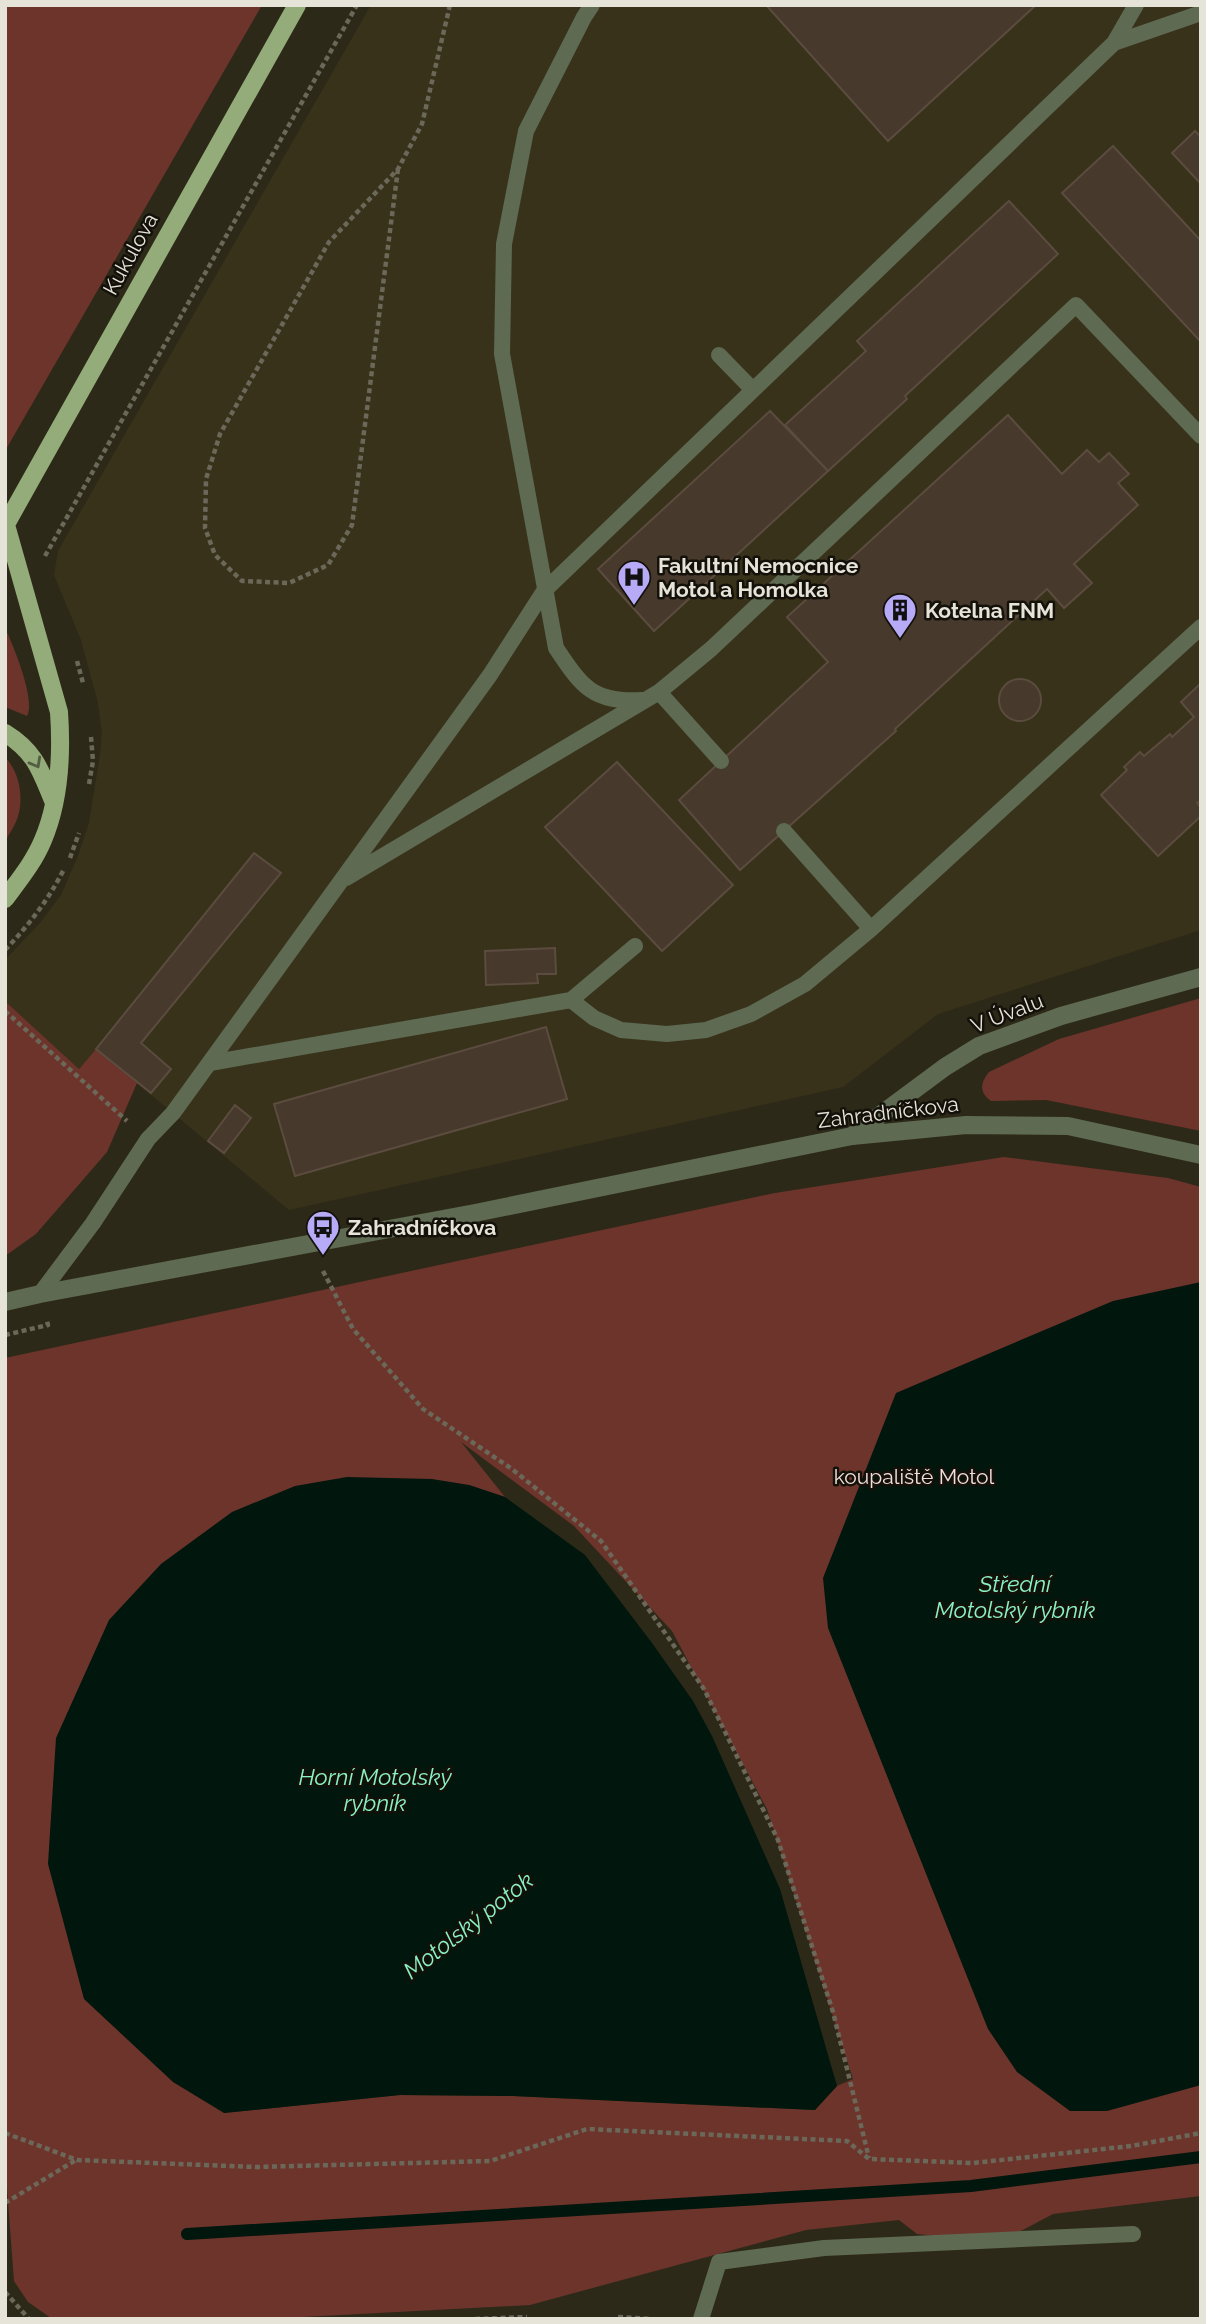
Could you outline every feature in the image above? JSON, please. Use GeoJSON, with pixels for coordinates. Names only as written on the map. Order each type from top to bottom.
{"type":"FeatureCollection","features":[{"type":"Feature","properties":{"kind":"main road","name":"Kukulova"},"geometry":{"type":"LineString","coordinates":[[5,526],[298,5]]}},
{"type":"Feature","properties":{"kind":"main road"},"geometry":{"type":"LineString","coordinates":[[5,526],[59,712],[60,765],[54,803],[43,840],[5,899]]}},
{"type":"Feature","properties":{"kind":"main road"},"geometry":{"type":"LineString","coordinates":[[5,733],[34,756],[54,803]]}},
{"type":"Feature","properties":{"kind":"street","name":"V Úvalu"},"geometry":{"type":"LineString","coordinates":[[852,1136],[979,1046],[1061,1016],[1201,978]]}},
{"type":"Feature","properties":{"kind":"street","name":"Zahradníčkova"},"geometry":{"type":"LineString","coordinates":[[5,1302],[475,1213],[852,1136],[966,1125],[1068,1126],[1201,1155]]}},
{"type":"Feature","properties":{"kind":"lane"},"geometry":{"type":"LineString","coordinates":[[592,5],[526,131],[504,244],[502,354],[556,649],[576,678],[598,696],[618,701],[652,696]]}},
{"type":"Feature","properties":{"kind":"lane"},"geometry":{"type":"LineString","coordinates":[[40,1294],[93,1223],[148,1139],[173,1113],[210,1063],[490,675],[544,591],[1114,43],[1136,5]]}},
{"type":"Feature","properties":{"kind":"lane"},"geometry":{"type":"LineString","coordinates":[[1114,43],[1201,13]]}},
{"type":"Feature","properties":{"kind":"lane"},"geometry":{"type":"LineString","coordinates":[[341,881],[652,696],[711,649],[1076,305],[1201,436]]}},
{"type":"Feature","properties":{"kind":"lane"},"geometry":{"type":"LineString","coordinates":[[719,355],[753,390]]}},
{"type":"Feature","properties":{"kind":"lane"},"geometry":{"type":"LineString","coordinates":[[571,1000],[594,1018],[621,1030],[667,1034],[706,1030],[751,1014],[805,984],[871,929],[1201,627]]}},
{"type":"Feature","properties":{"kind":"lane"},"geometry":{"type":"LineString","coordinates":[[652,696],[721,761]]}},
{"type":"Feature","properties":{"kind":"lane"},"geometry":{"type":"LineString","coordinates":[[784,831],[871,929]]}},
{"type":"Feature","properties":{"kind":"lane"},"geometry":{"type":"LineString","coordinates":[[210,1063],[571,1000],[635,946]]}},
{"type":"Feature","properties":{"kind":"lane"},"geometry":{"type":"LineString","coordinates":[[701,2319],[719,2262],[824,2248],[1133,2234]]}},
{"type":"Feature","properties":{"kind":"path"},"geometry":{"type":"LineString","coordinates":[[40,564],[357,5]]}},
{"type":"Feature","properties":{"kind":"path"},"geometry":{"type":"LineString","coordinates":[[398,169],[352,525],[328,565],[289,583],[242,581],[215,555],[205,528],[206,479],[220,434],[329,242],[398,169],[422,124],[450,5]]}},
{"type":"Feature","properties":{"kind":"path"},"geometry":{"type":"LineString","coordinates":[[73,650],[86,694]]}},
{"type":"Feature","properties":{"kind":"path"},"geometry":{"type":"LineString","coordinates":[[88,795],[93,761],[91,727]]}},
{"type":"Feature","properties":{"kind":"path"},"geometry":{"type":"LineString","coordinates":[[5,950],[29,925],[54,890],[75,846],[82,820]]}},
{"type":"Feature","properties":{"kind":"path"},"geometry":{"type":"LineString","coordinates":[[5,1011],[148,1139]]}},
{"type":"Feature","properties":{"kind":"path"},"geometry":{"type":"LineString","coordinates":[[323,1271],[353,1329],[423,1409],[512,1469],[601,1541],[704,1689],[778,1840],[833,2012],[869,2159]]}},
{"type":"Feature","properties":{"kind":"path"},"geometry":{"type":"LineString","coordinates":[[5,2133],[77,2160],[256,2167],[490,2161],[587,2129],[847,2141],[869,2159],[973,2163],[1130,2146],[1201,2133]]}},
{"type":"Feature","properties":{"kind":"path"},"geometry":{"type":"LineString","coordinates":[[5,2203],[77,2160]]}},
{"type":"Feature","properties":{"kind":"path"},"geometry":{"type":"LineString","coordinates":[[5,2292],[29,2319]]}},
{"type":"Feature","properties":{"kind":"path"},"geometry":{"type":"LineString","coordinates":[[475,2319],[527,2317]]}},
{"type":"Feature","properties":{"kind":"path"},"geometry":{"type":"LineString","coordinates":[[618,2317],[652,2319]]}},
{"type":"Feature","properties":{"kind":"shaded area","name":"Fakultní Nemocnice Motol a Homolka"},"geometry":{"type":"Polygon","coordinates":[[[371,5],[1201,5],[1201,930],[938,1014],[843,1087],[289,1210],[96,1049],[79,1069],[5,1001],[5,960],[40,923],[61,895],[78,856],[89,823],[100,754],[102,733],[98,703],[81,640],[54,575],[58,551],[371,5]]]}},
{"type":"Feature","properties":{"kind":"green space"},"geometry":{"type":"Polygon","coordinates":[[[5,5],[262,5],[5,451],[5,5]]]}},
{"type":"Feature","properties":{"kind":"green space"},"geometry":{"type":"Polygon","coordinates":[[[5,628],[26,686],[29,708],[27,716],[5,707],[5,628]]]}},
{"type":"Feature","properties":{"kind":"green space"},"geometry":{"type":"Polygon","coordinates":[[[5,757],[17,777],[20,809],[5,841],[5,757]]]}},
{"type":"Feature","properties":{"kind":"green space"},"geometry":{"type":"Polygon","coordinates":[[[1201,998],[1201,1131],[1046,1100],[991,1101],[983,1091],[984,1080],[989,1072],[1059,1039],[1201,998]]]}},
{"type":"Feature","properties":{"kind":"green space"},"geometry":{"type":"Polygon","coordinates":[[[5,1001],[79,1069],[96,1049],[137,1083],[107,1152],[36,1234],[5,1256],[5,1001]]]}},
{"type":"Feature","properties":{"kind":"green space","name":"koupaliště Motol"},"geometry":{"type":"Polygon","coordinates":[[[1004,1157],[1168,1178],[1201,1187],[1201,2196],[1053,2214],[1019,2232],[947,2237],[917,2234],[899,2220],[806,2230],[530,2305],[265,2319],[51,2318],[28,2302],[14,2281],[5,2162],[5,1358],[775,1193],[1004,1157]],[[461,1442],[505,1497],[469,1485],[224,2113],[400,2095],[513,2096],[815,2110],[837,2086],[853,2079],[767,1809],[672,1631],[574,1526],[461,1442]]]}},
{"type":"Feature","properties":{"kind":"water","name":"Střední Motolský rybník"},"geometry":{"type":"Polygon","coordinates":[[[1201,1282],[1201,2085],[1107,2111],[1070,2111],[1017,2072],[988,2029],[828,1628],[823,1578],[896,1393],[1113,1301],[1201,1282]]]}},
{"type":"Feature","properties":{"kind":"water","name":"Horní Motolský rybník"},"geometry":{"type":"Polygon","coordinates":[[[347,1477],[432,1479],[469,1485],[505,1497],[585,1555],[652,1643],[693,1701],[712,1736],[780,1889],[837,2086],[815,2110],[513,2096],[400,2095],[224,2113],[173,2082],[84,1999],[48,1864],[56,1738],[109,1620],[161,1564],[232,1512],[295,1486],[347,1477]]]}},
{"type":"Feature","properties":{"kind":"building"},"geometry":{"type":"Polygon","coordinates":[[[766,5],[1036,5],[888,141],[766,5]]]}},
{"type":"Feature","properties":{"kind":"building"},"geometry":{"type":"Polygon","coordinates":[[[1195,131],[1201,137],[1201,184],[1172,153],[1195,131]]]}},
{"type":"Feature","properties":{"kind":"building"},"geometry":{"type":"Polygon","coordinates":[[[1113,146],[1201,241],[1201,342],[1062,193],[1113,146]]]}},
{"type":"Feature","properties":{"kind":"building"},"geometry":{"type":"Polygon","coordinates":[[[1009,201],[1058,254],[828,471],[785,425],[866,351],[857,341],[1009,201]]]}},
{"type":"Feature","properties":{"kind":"building"},"geometry":{"type":"Polygon","coordinates":[[[770,411],[828,471],[654,631],[598,569],[770,411]]]}},
{"type":"Feature","properties":{"kind":"building","name":"Kotelna FNM"},"geometry":{"type":"Polygon","coordinates":[[[1008,415],[1062,474],[1087,450],[1099,462],[1109,453],[1129,474],[1118,483],[1138,505],[1074,564],[1092,583],[1064,608],[1047,589],[895,729],[896,731],[740,870],[679,800],[828,662],[787,617],[1008,415]]]}},
{"type":"Feature","properties":{"kind":"building"},"geometry":{"type":"Polygon","coordinates":[[[1020,679],[1035,685],[1041,700],[1035,715],[1020,721],[1005,715],[999,700],[1005,685],[1020,679]]]}},
{"type":"Feature","properties":{"kind":"building"},"geometry":{"type":"Polygon","coordinates":[[[1201,683],[1201,800],[1197,803],[1201,808],[1201,816],[1158,856],[1101,795],[1127,770],[1124,767],[1140,752],[1144,756],[1170,734],[1172,737],[1194,717],[1181,702],[1201,683]]]}},
{"type":"Feature","properties":{"kind":"building"},"geometry":{"type":"Polygon","coordinates":[[[617,762],[733,885],[662,951],[545,827],[617,762]]]}},
{"type":"Feature","properties":{"kind":"building"},"geometry":{"type":"Polygon","coordinates":[[[254,853],[281,873],[141,1043],[171,1069],[151,1093],[96,1049],[254,853]]]}},
{"type":"Feature","properties":{"kind":"building"},"geometry":{"type":"Polygon","coordinates":[[[555,948],[556,974],[537,974],[538,983],[486,985],[485,951],[555,948]]]}},
{"type":"Feature","properties":{"kind":"building"},"geometry":{"type":"Polygon","coordinates":[[[546,1027],[567,1099],[295,1176],[274,1104],[546,1027]]]}},
{"type":"Feature","properties":{"kind":"building"},"geometry":{"type":"Polygon","coordinates":[[[235,1105],[251,1118],[224,1153],[208,1141],[235,1105]]]}},
{"type":"Feature","properties":{"kind":"waterway"},"geometry":{"type":"LineString","coordinates":[[187,2234],[971,2186],[1201,2157]]}},
{"type":"Feature","properties":{"kind":"place","name":"Fakultní Nemocnice Motol a Homolka"},"geometry":{"type":"Point","coordinates":[634,607]}},
{"type":"Feature","properties":{"kind":"place","name":"Kotelna FNM"},"geometry":{"type":"Point","coordinates":[900,640]}},
{"type":"Feature","properties":{"kind":"place","name":"Zahradníčkova"},"geometry":{"type":"Point","coordinates":[323,1257]}},
{"type":"Feature","properties":{"kind":"water label","name":"Motolský potok"},"geometry":{"type":"Point","coordinates":[468,1925]}}]}
